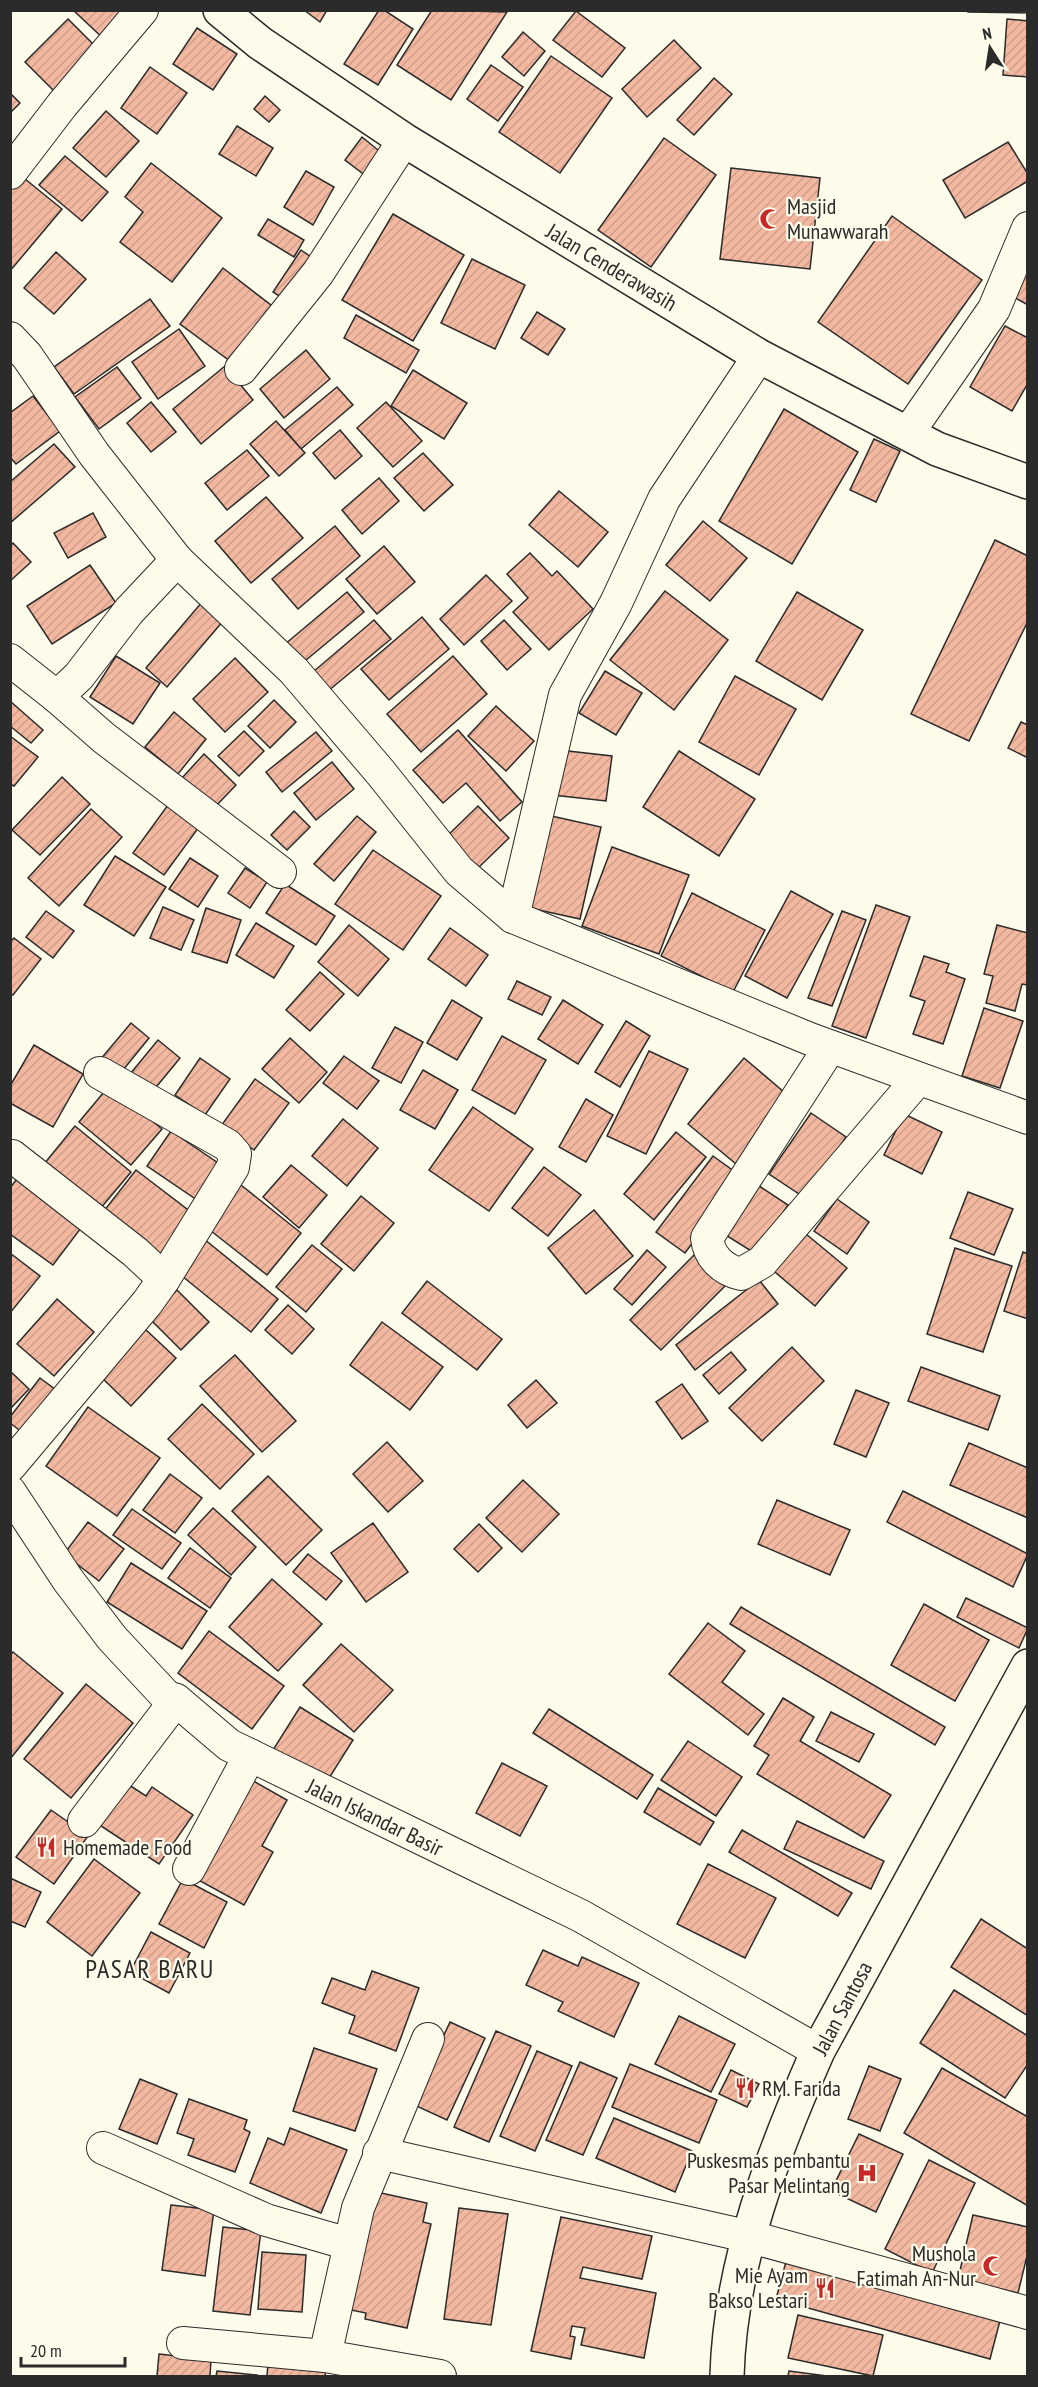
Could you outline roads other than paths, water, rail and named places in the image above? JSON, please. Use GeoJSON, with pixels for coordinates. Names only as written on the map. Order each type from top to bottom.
{"type":"FeatureCollection","features":[{"type":"Feature","properties":{"kind":"street"},"geometry":{"type":"LineString","coordinates":[[10,173],[62,105],[142,10]]}},
{"type":"Feature","properties":{"kind":"street","name":"Jalan Cenderawasih"},"geometry":{"type":"LineString","coordinates":[[220,10],[260,43],[404,140],[759,356],[937,449],[1028,482]]}},
{"type":"Feature","properties":{"kind":"street"},"geometry":{"type":"LineString","coordinates":[[241,369],[318,273],[404,140]]}},
{"type":"Feature","properties":{"kind":"street"},"geometry":{"type":"LineString","coordinates":[[908,433],[994,309],[1028,228]]}},
{"type":"Feature","properties":{"kind":"street"},"geometry":{"type":"LineString","coordinates":[[10,338],[27,356],[94,454],[177,560],[294,671],[459,871],[513,918],[830,1047],[1028,1118]]}},
{"type":"Feature","properties":{"kind":"street"},"geometry":{"type":"LineString","coordinates":[[513,918],[565,695],[616,603],[664,499],[759,356]]}},
{"type":"Feature","properties":{"kind":"street"},"geometry":{"type":"LineString","coordinates":[[57,696],[79,676],[129,611],[177,560]]}},
{"type":"Feature","properties":{"kind":"street"},"geometry":{"type":"LineString","coordinates":[[10,660],[57,696],[104,738],[280,872]]}},
{"type":"Feature","properties":{"kind":"street"},"geometry":{"type":"LineString","coordinates":[[830,1047],[707,1238],[708,1248],[726,1271],[741,1274],[762,1263],[918,1079]]}},
{"type":"Feature","properties":{"kind":"street"},"geometry":{"type":"LineString","coordinates":[[10,1466],[147,1303],[233,1167],[235,1154],[227,1145],[100,1073]]}},
{"type":"Feature","properties":{"kind":"street"},"geometry":{"type":"LineString","coordinates":[[12,1156],[135,1252],[164,1279]]}},
{"type":"Feature","properties":{"kind":"street","name":"Jalan Iskandar Basir"},"geometry":{"type":"LineString","coordinates":[[10,1492],[68,1580],[112,1638],[167,1697],[176,1700],[229,1745],[581,1916],[818,2051]]}},
{"type":"Feature","properties":{"kind":"street","name":"Jalan Santosa"},"geometry":{"type":"LineString","coordinates":[[727,2376],[735,2292],[764,2182],[818,2051],[1028,1666]]}},
{"type":"Feature","properties":{"kind":"street"},"geometry":{"type":"LineString","coordinates":[[84,1821],[176,1700]]}},
{"type":"Feature","properties":{"kind":"street"},"geometry":{"type":"LineString","coordinates":[[189,1869],[250,1755]]}},
{"type":"Feature","properties":{"kind":"street"},"geometry":{"type":"LineString","coordinates":[[325,2356],[358,2208],[428,2039]]}},
{"type":"Feature","properties":{"kind":"street"},"geometry":{"type":"LineString","coordinates":[[104,2148],[266,2220],[349,2244]]}},
{"type":"Feature","properties":{"kind":"street"},"geometry":{"type":"LineString","coordinates":[[379,2153],[751,2237],[1028,2313]]}},
{"type":"Feature","properties":{"kind":"street"},"geometry":{"type":"LineString","coordinates":[[183,2343],[325,2356],[440,2376]]}},
{"type":"Feature","properties":{"kind":"place","name":"Masjid Munawwarah"},"geometry":{"type":"Point","coordinates":[770,219]}},
{"type":"Feature","properties":{"kind":"place","name":"Homemade Food"},"geometry":{"type":"Point","coordinates":[46,1847]}},
{"type":"Feature","properties":{"kind":"place","name":"RM. Farida"},"geometry":{"type":"Point","coordinates":[745,2088]}},
{"type":"Feature","properties":{"kind":"place","name":"Puskesmas pembantu Pasar Melintang"},"geometry":{"type":"Point","coordinates":[867,2173]}},
{"type":"Feature","properties":{"kind":"place","name":"Mushola Fatimah An-Nur"},"geometry":{"type":"Point","coordinates":[993,2266]}},
{"type":"Feature","properties":{"kind":"place","name":"Mie Ayam Bakso Lestari"},"geometry":{"type":"Point","coordinates":[825,2288]}},
{"type":"Feature","properties":{"kind":"district","name":"PASAR BARU"},"geometry":{"type":"Point","coordinates":[150,1968]}}]}
